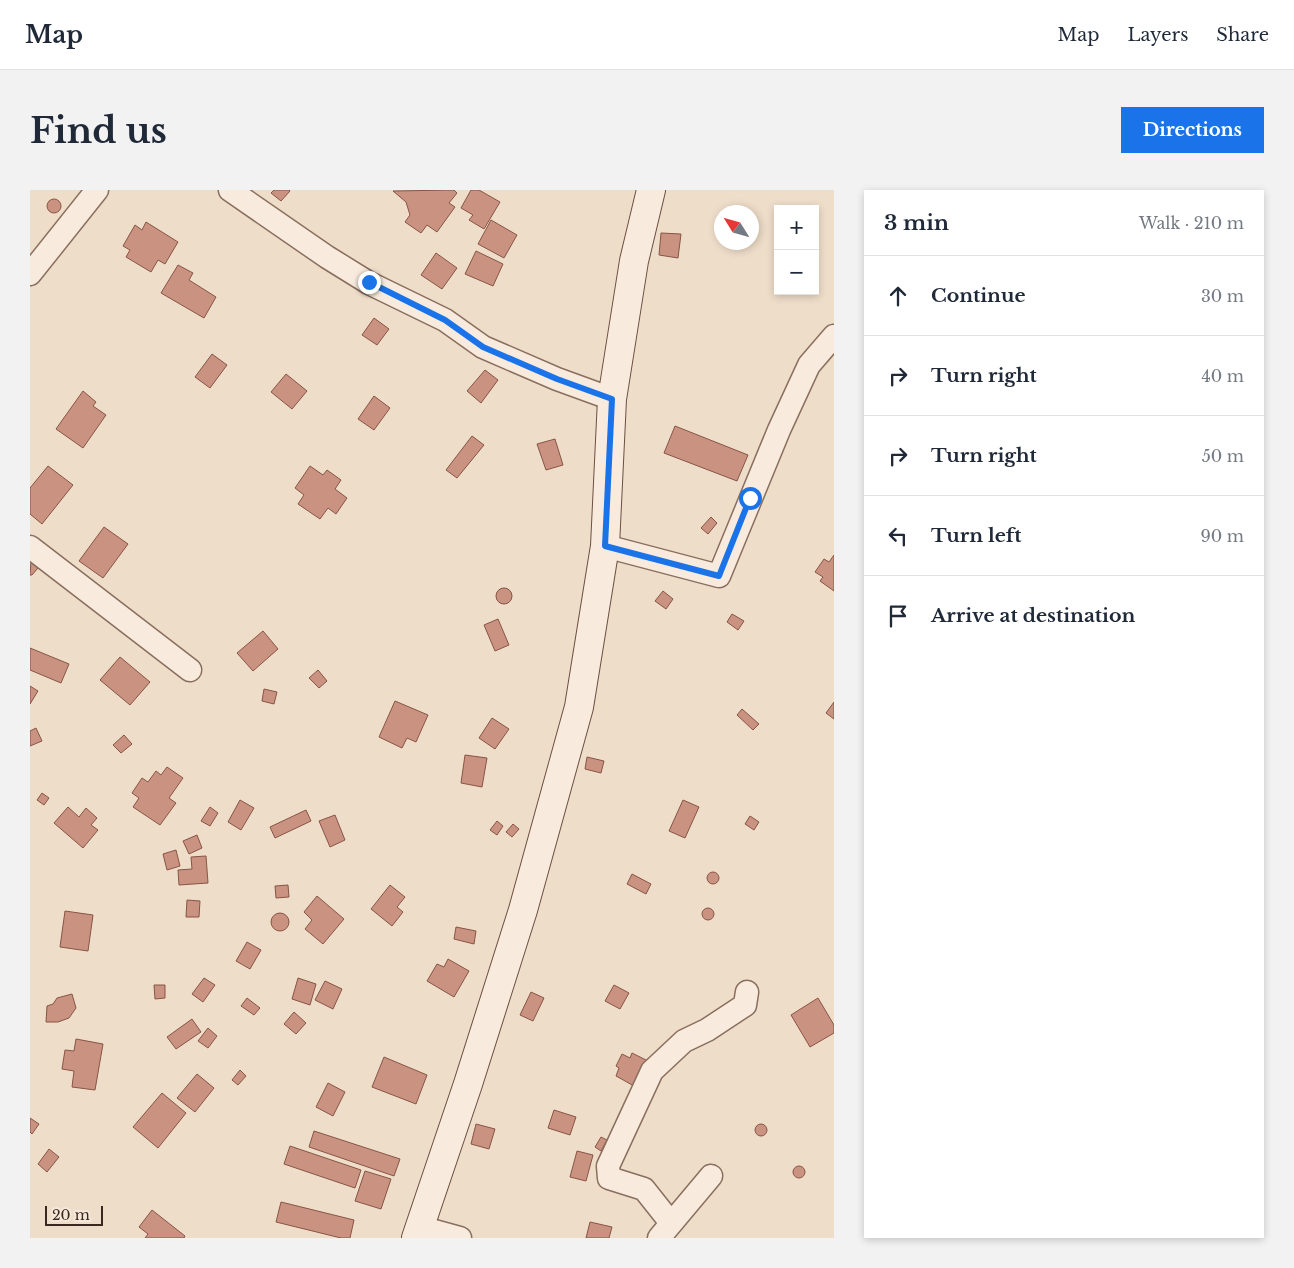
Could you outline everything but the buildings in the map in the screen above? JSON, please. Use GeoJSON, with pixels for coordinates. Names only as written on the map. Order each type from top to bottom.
{"type":"FeatureCollection","features":[{"type":"Feature","properties":{"kind":"street"},"geometry":{"type":"LineString","coordinates":[[30,274],[98,190]]}},
{"type":"Feature","properties":{"kind":"street"},"geometry":{"type":"LineString","coordinates":[[230,190],[326,257],[369,282],[445,320],[483,347],[557,379],[612,399]]}},
{"type":"Feature","properties":{"kind":"street"},"geometry":{"type":"LineString","coordinates":[[460,1238],[418,1232],[468,1084],[523,910],[579,706],[605,546],[612,399],[634,261],[651,190]]}},
{"type":"Feature","properties":{"kind":"street"},"geometry":{"type":"LineString","coordinates":[[605,546],[719,576],[778,430],[809,365],[834,336]]}},
{"type":"Feature","properties":{"kind":"street"},"geometry":{"type":"LineString","coordinates":[[30,547],[190,670]]}},
{"type":"Feature","properties":{"kind":"street"},"geometry":{"type":"LineString","coordinates":[[711,1176],[665,1231],[644,1189],[610,1178],[608,1166],[652,1071],[684,1041],[707,1030],[745,1006],[747,992]]}},
{"type":"Feature","properties":{"kind":"route"},"geometry":{"type":"LineString","coordinates":[[369,282],[445,320],[483,347],[557,379],[612,399],[605,546],[719,576],[750,498]]}}]}
